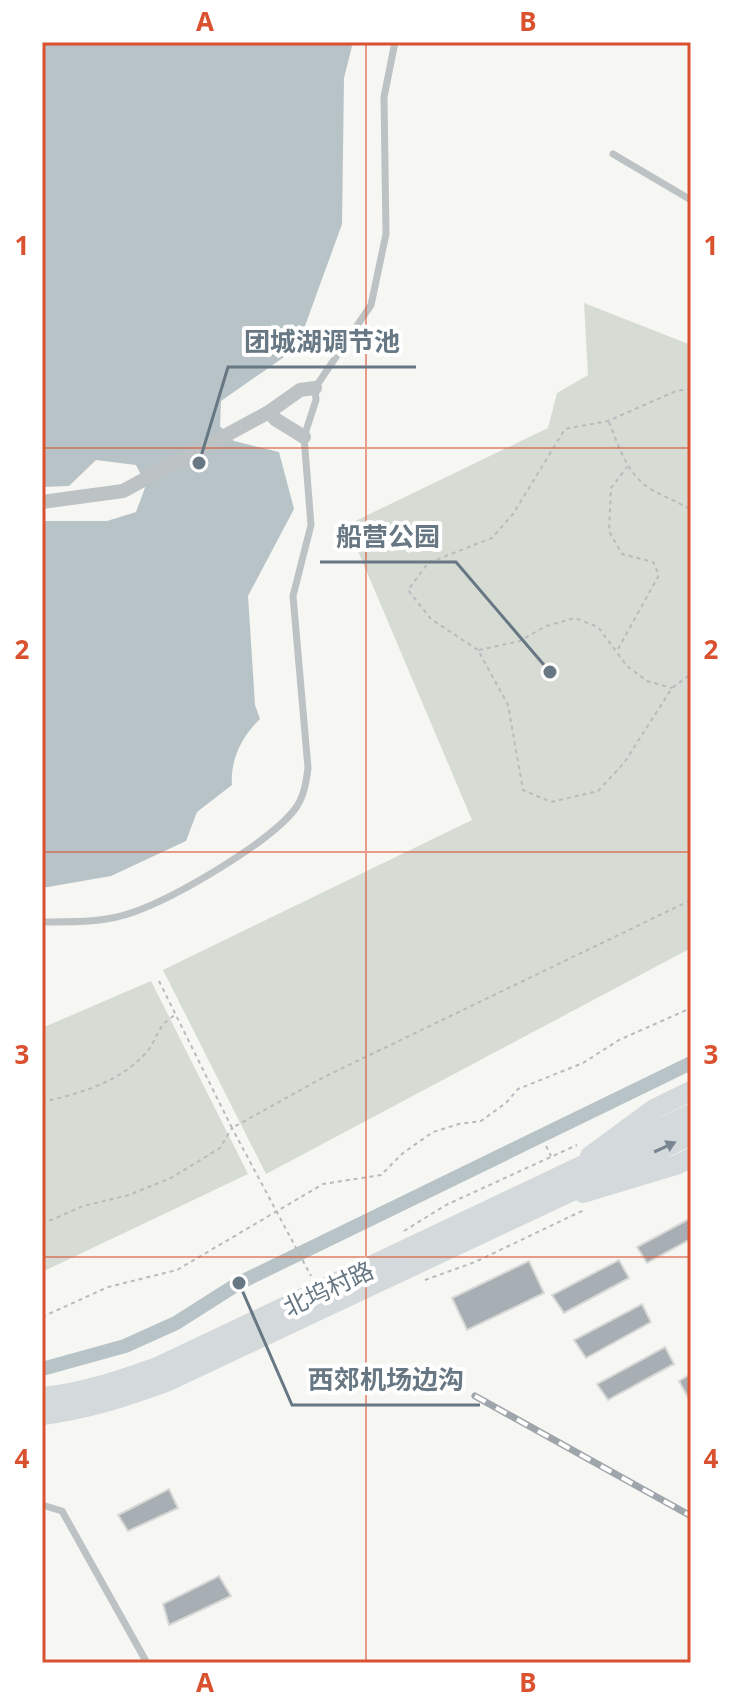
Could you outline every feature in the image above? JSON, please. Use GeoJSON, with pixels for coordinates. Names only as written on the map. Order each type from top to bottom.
{"type":"FeatureCollection","features":[{"type":"Feature","properties":{"kind":"main road","name":"北坞村路"},"geometry":{"type":"LineString","coordinates":[[42,1398],[66,1396],[116,1383],[160,1367],[558,1170],[691,1115]]}},
{"type":"Feature","properties":{"kind":"main road","name":"北坞村路"},"geometry":{"type":"LineString","coordinates":[[42,1414],[123,1397],[166,1381],[691,1134]]}},
{"type":"Feature","properties":{"kind":"street"},"geometry":{"type":"LineString","coordinates":[[42,502],[123,491],[269,412],[300,390],[315,388]]}},
{"type":"Feature","properties":{"kind":"street"},"geometry":{"type":"LineString","coordinates":[[269,412],[304,437]]}},
{"type":"Feature","properties":{"kind":"street","name":"北坞村路"},"geometry":{"type":"LineString","coordinates":[[558,1170],[654,1109],[691,1091]]}},
{"type":"Feature","properties":{"kind":"street","name":"北坞村路"},"geometry":{"type":"LineString","coordinates":[[544,1204],[691,1158]]}},
{"type":"Feature","properties":{"kind":"lane"},"geometry":{"type":"LineString","coordinates":[[42,922],[90,922],[134,913],[175,893],[273,832],[304,793],[308,768],[293,596],[311,525],[304,437],[316,400],[315,388],[371,305],[386,234],[384,97],[395,42]]}},
{"type":"Feature","properties":{"kind":"lane"},"geometry":{"type":"LineString","coordinates":[[613,154],[691,200]]}},
{"type":"Feature","properties":{"kind":"lane"},"geometry":{"type":"LineString","coordinates":[[42,1505],[62,1511],[147,1663]]}},
{"type":"Feature","properties":{"kind":"path"},"geometry":{"type":"LineString","coordinates":[[691,389],[676,391],[608,421],[565,429],[513,514],[492,538],[428,563],[408,590],[431,619],[478,650],[508,705],[523,790],[551,802],[598,791],[624,763],[672,688],[691,674]]}},
{"type":"Feature","properties":{"kind":"path"},"geometry":{"type":"LineString","coordinates":[[608,421],[627,467],[650,489],[675,499],[691,510]]}},
{"type":"Feature","properties":{"kind":"path"},"geometry":{"type":"LineString","coordinates":[[617,650],[659,575],[653,562],[622,554],[609,531],[611,488],[627,467]]}},
{"type":"Feature","properties":{"kind":"path"},"geometry":{"type":"LineString","coordinates":[[478,650],[520,641],[546,626],[575,618],[598,627],[627,666],[647,681],[672,688]]}},
{"type":"Feature","properties":{"kind":"path"},"geometry":{"type":"LineString","coordinates":[[42,1224],[83,1206],[129,1195],[171,1178],[220,1148],[232,1128],[338,1070],[691,900]]}},
{"type":"Feature","properties":{"kind":"path"},"geometry":{"type":"LineString","coordinates":[[159,981],[232,1128],[313,1280],[319,1277]]}},
{"type":"Feature","properties":{"kind":"path"},"geometry":{"type":"LineString","coordinates":[[42,1317],[108,1287],[177,1270],[323,1184],[381,1175],[403,1153],[433,1132],[481,1121],[506,1103],[518,1089],[583,1063],[619,1040],[691,1008]]}},
{"type":"Feature","properties":{"kind":"path"},"geometry":{"type":"LineString","coordinates":[[42,1102],[105,1084],[146,1054],[162,1023],[176,1014]]}},
{"type":"Feature","properties":{"kind":"path"},"geometry":{"type":"LineString","coordinates":[[397,1235],[446,1205],[577,1145]]}},
{"type":"Feature","properties":{"kind":"path"},"geometry":{"type":"LineString","coordinates":[[546,1146],[558,1170]]}},
{"type":"Feature","properties":{"kind":"shaded area"},"geometry":{"type":"Polygon","coordinates":[[[42,42],[353,42],[344,78],[342,224],[297,348],[221,401],[220,426],[234,441],[279,452],[294,509],[248,596],[255,705],[260,719],[238,749],[232,785],[197,812],[186,841],[111,876],[42,888],[42,521],[107,521],[136,512],[146,485],[136,465],[96,460],[69,486],[42,487],[42,42]]]}},
{"type":"Feature","properties":{"kind":"shaded area"},"geometry":{"type":"Polygon","coordinates":[[[584,303],[691,345],[691,948],[266,1174],[163,970],[472,820],[347,525],[548,428],[557,393],[588,375],[584,303]]]}},
{"type":"Feature","properties":{"kind":"shaded area"},"geometry":{"type":"Polygon","coordinates":[[[151,981],[248,1174],[42,1272],[42,1028],[151,981]]]}},
{"type":"Feature","properties":{"kind":"building"},"geometry":{"type":"Polygon","coordinates":[[[691,1218],[691,1239],[647,1263],[637,1247],[691,1218]]]}},
{"type":"Feature","properties":{"kind":"building"},"geometry":{"type":"Polygon","coordinates":[[[619,1260],[629,1278],[564,1313],[552,1295],[619,1260]]]}},
{"type":"Feature","properties":{"kind":"building"},"geometry":{"type":"Polygon","coordinates":[[[529,1261],[544,1293],[467,1330],[452,1298],[529,1261]]]}},
{"type":"Feature","properties":{"kind":"building"},"geometry":{"type":"Polygon","coordinates":[[[642,1304],[651,1322],[586,1358],[574,1340],[642,1304]]]}},
{"type":"Feature","properties":{"kind":"building"},"geometry":{"type":"Polygon","coordinates":[[[665,1347],[674,1364],[608,1400],[597,1384],[665,1347]]]}},
{"type":"Feature","properties":{"kind":"building"},"geometry":{"type":"Polygon","coordinates":[[[691,1374],[691,1403],[679,1381],[691,1374]]]}},
{"type":"Feature","properties":{"kind":"building"},"geometry":{"type":"Polygon","coordinates":[[[169,1489],[178,1508],[128,1531],[118,1515],[169,1489]]]}},
{"type":"Feature","properties":{"kind":"building"},"geometry":{"type":"Polygon","coordinates":[[[219,1576],[231,1596],[169,1625],[163,1604],[219,1576]]]}},
{"type":"Feature","properties":{"kind":"waterway"},"geometry":{"type":"LineString","coordinates":[[42,1369],[125,1346],[176,1323],[239,1283],[691,1063]]}},
{"type":"Feature","properties":{"kind":"railway"},"geometry":{"type":"LineString","coordinates":[[475,1396],[691,1516]]}},
{"type":"Feature","properties":{"kind":"place","name":"团城湖调节池"},"geometry":{"type":"Point","coordinates":[199,463]}},
{"type":"Feature","properties":{"kind":"place","name":"船营公园"},"geometry":{"type":"Point","coordinates":[550,672]}},
{"type":"Feature","properties":{"kind":"place","name":"西郊机场边沟"},"geometry":{"type":"Point","coordinates":[239,1283]}}]}
